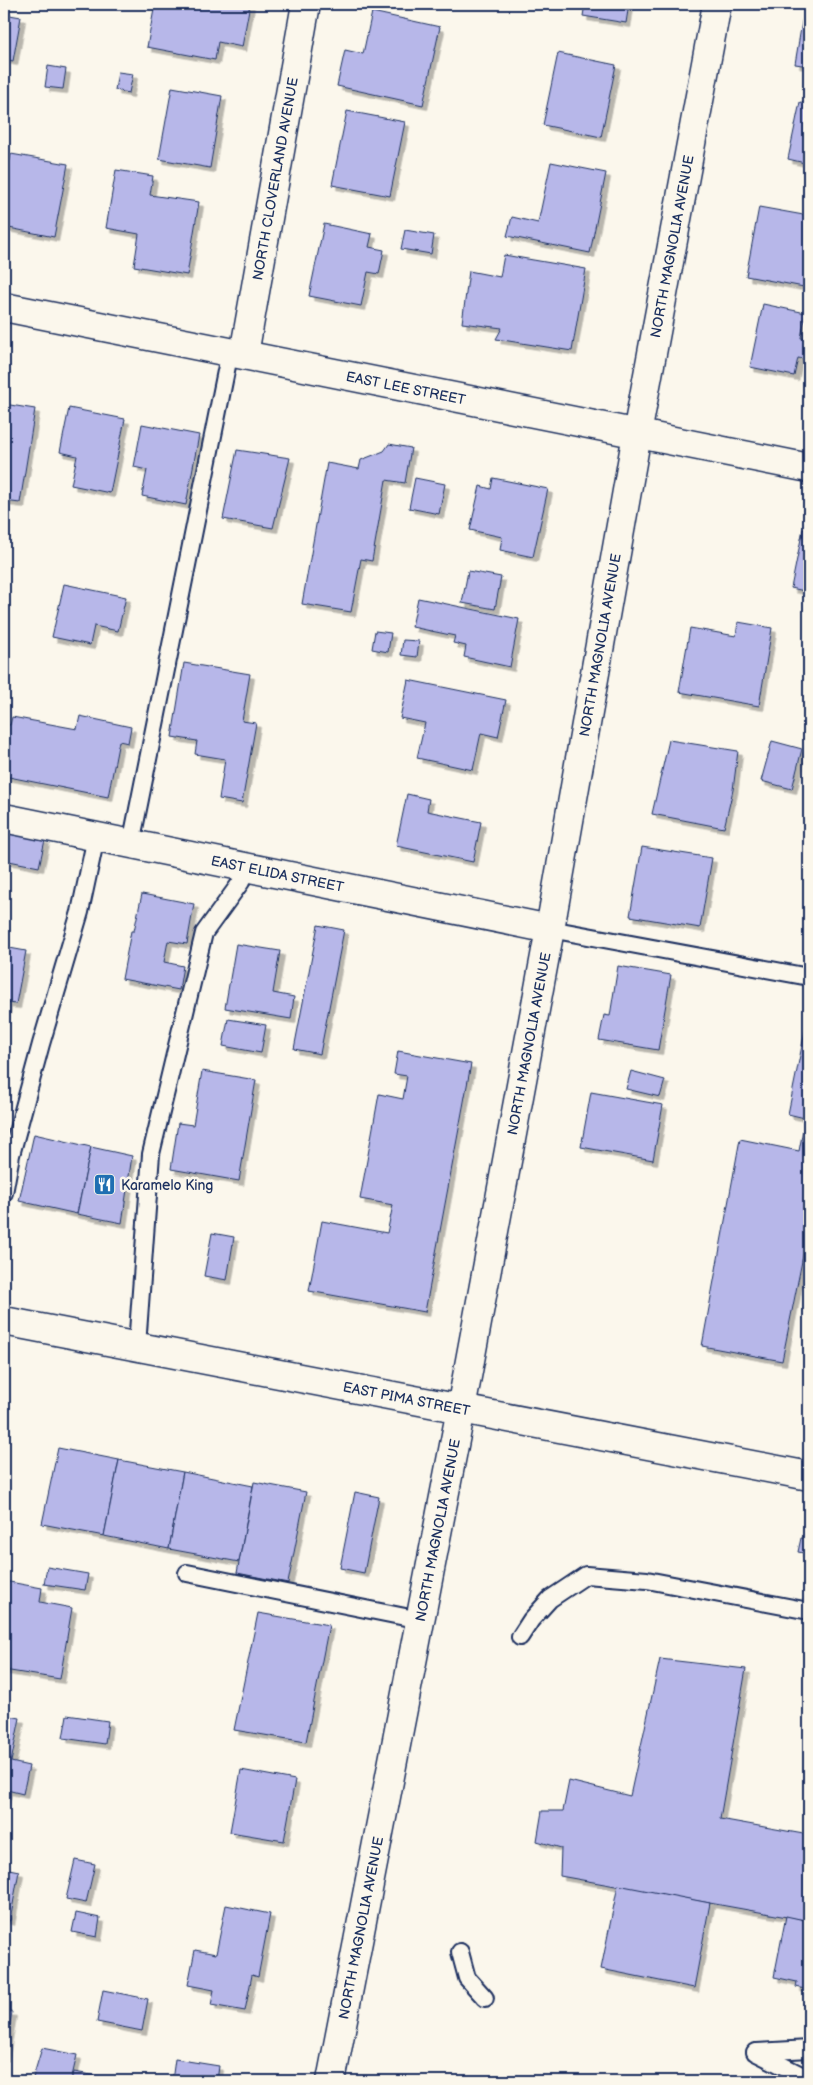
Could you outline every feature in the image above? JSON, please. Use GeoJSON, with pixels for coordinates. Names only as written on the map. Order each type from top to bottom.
{"type":"FeatureCollection","features":[{"type":"Feature","properties":{"kind":"street","name":"NORTH CLOVERLAND AVENUE"},"geometry":{"type":"LineString","coordinates":[[237,352],[306,4]]}},
{"type":"Feature","properties":{"kind":"street","name":"NORTH MAGNOLIA AVENUE"},"geometry":{"type":"LineString","coordinates":[[331,2081],[462,1409],[550,929],[637,434],[717,4]]}},
{"type":"Feature","properties":{"kind":"street","name":"EAST LEE STREET"},"geometry":{"type":"LineString","coordinates":[[4,307],[237,352],[809,468]]}},
{"type":"Feature","properties":{"kind":"street","name":"EAST ELIDA STREET"},"geometry":{"type":"LineString","coordinates":[[4,818],[550,929]]}},
{"type":"Feature","properties":{"kind":"street","name":"EAST PIMA STREET"},"geometry":{"type":"LineString","coordinates":[[4,1321],[809,1476]]}},
{"type":"Feature","properties":{"kind":"lane"},"geometry":{"type":"LineString","coordinates":[[131,844],[237,352]]}},
{"type":"Feature","properties":{"kind":"lane"},"geometry":{"type":"LineString","coordinates":[[4,1193],[11,1155],[41,1044],[80,912],[96,837]]}},
{"type":"Feature","properties":{"kind":"lane"},"geometry":{"type":"LineString","coordinates":[[137,1346],[151,1154],[204,933],[241,882],[244,868]]}},
{"type":"Feature","properties":{"kind":"lane"},"geometry":{"type":"LineString","coordinates":[[550,929],[809,977]]}},
{"type":"Feature","properties":{"kind":"lane"},"geometry":{"type":"LineString","coordinates":[[187,1573],[420,1620]]}},
{"type":"Feature","properties":{"kind":"lane"},"geometry":{"type":"LineString","coordinates":[[520,1637],[550,1599],[586,1575],[647,1580],[809,1611]]}},
{"type":"Feature","properties":{"kind":"lane"},"geometry":{"type":"LineString","coordinates":[[460,1952],[467,1978],[485,1998]]}},
{"type":"Feature","properties":{"kind":"lane"},"geometry":{"type":"LineString","coordinates":[[809,2050],[755,2052],[809,2079]]}},
{"type":"Feature","properties":{"kind":"building"},"geometry":{"type":"Polygon","coordinates":[[[155,4],[250,4],[242,47],[218,42],[215,60],[147,47],[155,4]]]}},
{"type":"Feature","properties":{"kind":"building"},"geometry":{"type":"Polygon","coordinates":[[[585,4],[629,4],[626,23],[583,16],[585,4]]]}},
{"type":"Feature","properties":{"kind":"building"},"geometry":{"type":"Polygon","coordinates":[[[805,4],[809,4],[809,66],[795,64],[805,4]]]}},
{"type":"Feature","properties":{"kind":"building"},"geometry":{"type":"Polygon","coordinates":[[[372,12],[440,27],[423,105],[337,86],[345,50],[363,54],[372,12]]]}},
{"type":"Feature","properties":{"kind":"building"},"geometry":{"type":"Polygon","coordinates":[[[4,14],[21,17],[13,61],[4,59],[4,14]]]}},
{"type":"Feature","properties":{"kind":"building"},"geometry":{"type":"Polygon","coordinates":[[[558,53],[616,65],[601,137],[543,125],[558,53]]]}},
{"type":"Feature","properties":{"kind":"building"},"geometry":{"type":"Polygon","coordinates":[[[48,66],[66,69],[63,89],[45,87],[48,66]]]}},
{"type":"Feature","properties":{"kind":"building"},"geometry":{"type":"Polygon","coordinates":[[[118,72],[133,74],[129,93],[115,90],[118,72]]]}},
{"type":"Feature","properties":{"kind":"building"},"geometry":{"type":"Polygon","coordinates":[[[172,87],[222,96],[210,168],[159,159],[172,87]]]}},
{"type":"Feature","properties":{"kind":"building"},"geometry":{"type":"Polygon","coordinates":[[[800,102],[809,104],[809,164],[788,159],[800,102]]]}},
{"type":"Feature","properties":{"kind":"building"},"geometry":{"type":"Polygon","coordinates":[[[347,111],[405,122],[390,196],[332,185],[347,111]]]}},
{"type":"Feature","properties":{"kind":"building"},"geometry":{"type":"Polygon","coordinates":[[[11,154],[68,164],[54,237],[4,227],[4,191],[11,154]]]}},
{"type":"Feature","properties":{"kind":"building"},"geometry":{"type":"Polygon","coordinates":[[[551,162],[606,173],[590,253],[507,236],[512,217],[538,223],[551,162]]]}},
{"type":"Feature","properties":{"kind":"building"},"geometry":{"type":"Polygon","coordinates":[[[116,170],[153,176],[150,195],[199,202],[187,275],[134,266],[139,234],[106,228],[116,170]]]}},
{"type":"Feature","properties":{"kind":"building"},"geometry":{"type":"Polygon","coordinates":[[[759,207],[809,216],[809,288],[746,276],[759,207]]]}},
{"type":"Feature","properties":{"kind":"building"},"geometry":{"type":"Polygon","coordinates":[[[324,224],[372,234],[369,247],[384,250],[379,274],[368,272],[361,306],[309,296],[324,224]]]}},
{"type":"Feature","properties":{"kind":"building"},"geometry":{"type":"Polygon","coordinates":[[[405,230],[434,235],[431,254],[401,249],[405,230]]]}},
{"type":"Feature","properties":{"kind":"building"},"geometry":{"type":"Polygon","coordinates":[[[504,255],[586,269],[572,351],[496,339],[502,328],[462,323],[469,271],[500,277],[504,255]]]}},
{"type":"Feature","properties":{"kind":"building"},"geometry":{"type":"Polygon","coordinates":[[[763,304],[806,313],[801,338],[809,339],[809,360],[798,358],[794,376],[750,367],[763,304]]]}},
{"type":"Feature","properties":{"kind":"building"},"geometry":{"type":"Polygon","coordinates":[[[4,404],[35,409],[20,503],[4,501],[4,404]]]}},
{"type":"Feature","properties":{"kind":"building"},"geometry":{"type":"Polygon","coordinates":[[[69,408],[125,419],[110,493],[71,485],[77,456],[60,452],[69,408]]]}},
{"type":"Feature","properties":{"kind":"building"},"geometry":{"type":"Polygon","coordinates":[[[142,424],[199,435],[186,505],[142,496],[147,470],[134,467],[142,424]]]}},
{"type":"Feature","properties":{"kind":"building"},"geometry":{"type":"Polygon","coordinates":[[[389,444],[411,448],[405,483],[386,480],[372,561],[361,559],[351,612],[302,604],[327,463],[359,469],[361,460],[384,451],[389,444]]]}},
{"type":"Feature","properties":{"kind":"building"},"geometry":{"type":"Polygon","coordinates":[[[237,450],[290,458],[273,528],[223,519],[237,450]]]}},
{"type":"Feature","properties":{"kind":"building"},"geometry":{"type":"Polygon","coordinates":[[[415,478],[445,484],[439,514],[409,508],[415,478]]]}},
{"type":"Feature","properties":{"kind":"building"},"geometry":{"type":"Polygon","coordinates":[[[493,478],[548,489],[533,557],[500,550],[502,537],[470,530],[480,486],[491,489],[493,478]]]}},
{"type":"Feature","properties":{"kind":"building"},"geometry":{"type":"Polygon","coordinates":[[[803,529],[809,530],[809,592],[791,588],[803,529]]]}},
{"type":"Feature","properties":{"kind":"building"},"geometry":{"type":"Polygon","coordinates":[[[468,571],[501,577],[495,609],[462,603],[468,571]]]}},
{"type":"Feature","properties":{"kind":"building"},"geometry":{"type":"Polygon","coordinates":[[[64,584],[126,597],[118,631],[94,626],[90,645],[52,637],[64,584]]]}},
{"type":"Feature","properties":{"kind":"building"},"geometry":{"type":"Polygon","coordinates":[[[418,598],[519,619],[510,667],[464,657],[466,646],[453,643],[455,636],[412,627],[418,598]]]}},
{"type":"Feature","properties":{"kind":"building"},"geometry":{"type":"Polygon","coordinates":[[[738,622],[772,628],[759,706],[679,692],[690,628],[736,636],[738,622]]]}},
{"type":"Feature","properties":{"kind":"building"},"geometry":{"type":"Polygon","coordinates":[[[375,631],[391,633],[388,652],[372,649],[375,631]]]}},
{"type":"Feature","properties":{"kind":"building"},"geometry":{"type":"Polygon","coordinates":[[[403,640],[419,641],[417,657],[401,655],[403,640]]]}},
{"type":"Feature","properties":{"kind":"building"},"geometry":{"type":"Polygon","coordinates":[[[184,663],[250,674],[242,721],[256,723],[242,803],[219,799],[225,759],[195,754],[197,741],[172,737],[184,663]]]}},
{"type":"Feature","properties":{"kind":"building"},"geometry":{"type":"Polygon","coordinates":[[[408,680],[506,700],[498,737],[481,733],[473,770],[417,758],[425,723],[400,718],[408,680]]]}},
{"type":"Feature","properties":{"kind":"building"},"geometry":{"type":"Polygon","coordinates":[[[80,716],[131,727],[128,743],[119,741],[108,797],[4,776],[4,724],[10,725],[12,717],[77,729],[80,716]]]}},
{"type":"Feature","properties":{"kind":"building"},"geometry":{"type":"Polygon","coordinates":[[[669,740],[738,751],[733,790],[724,828],[652,814],[669,740]]]}},
{"type":"Feature","properties":{"kind":"building"},"geometry":{"type":"Polygon","coordinates":[[[772,741],[802,749],[792,789],[761,781],[772,741]]]}},
{"type":"Feature","properties":{"kind":"building"},"geometry":{"type":"Polygon","coordinates":[[[407,794],[429,799],[427,811],[481,822],[473,862],[396,846],[407,794]]]}},
{"type":"Feature","properties":{"kind":"building"},"geometry":{"type":"Polygon","coordinates":[[[4,832],[45,840],[39,867],[4,860],[4,832]]]}},
{"type":"Feature","properties":{"kind":"building"},"geometry":{"type":"Polygon","coordinates":[[[642,847],[712,858],[700,928],[630,916],[642,847]]]}},
{"type":"Feature","properties":{"kind":"building"},"geometry":{"type":"Polygon","coordinates":[[[142,894],[194,904],[187,944],[168,941],[164,962],[183,966],[179,990],[122,979],[131,931],[134,931],[142,894]]]}},
{"type":"Feature","properties":{"kind":"building"},"geometry":{"type":"Polygon","coordinates":[[[318,925],[344,930],[320,1054],[294,1049],[318,925]]]}},
{"type":"Feature","properties":{"kind":"building"},"geometry":{"type":"Polygon","coordinates":[[[236,944],[280,951],[273,993],[294,997],[291,1019],[225,1008],[236,944]]]}},
{"type":"Feature","properties":{"kind":"building"},"geometry":{"type":"Polygon","coordinates":[[[4,947],[26,951],[16,1004],[7,1003],[4,1021],[4,947]]]}},
{"type":"Feature","properties":{"kind":"building"},"geometry":{"type":"Polygon","coordinates":[[[618,966],[671,975],[658,1050],[599,1040],[604,1015],[610,1016],[618,966]]]}},
{"type":"Feature","properties":{"kind":"building"},"geometry":{"type":"Polygon","coordinates":[[[228,1019],[266,1025],[261,1053],[223,1046],[228,1019]]]}},
{"type":"Feature","properties":{"kind":"building"},"geometry":{"type":"Polygon","coordinates":[[[805,1031],[809,1032],[809,1119],[788,1114],[805,1031]]]}},
{"type":"Feature","properties":{"kind":"building"},"geometry":{"type":"Polygon","coordinates":[[[398,1051],[471,1064],[425,1312],[309,1291],[322,1221],[387,1233],[393,1205],[360,1199],[379,1094],[403,1099],[407,1076],[394,1074],[398,1051]]]}},
{"type":"Feature","properties":{"kind":"building"},"geometry":{"type":"Polygon","coordinates":[[[202,1071],[256,1080],[239,1181],[171,1169],[178,1123],[193,1125],[202,1071]]]}},
{"type":"Feature","properties":{"kind":"building"},"geometry":{"type":"Polygon","coordinates":[[[631,1071],[665,1080],[660,1097],[626,1089],[631,1071]]]}},
{"type":"Feature","properties":{"kind":"building"},"geometry":{"type":"Polygon","coordinates":[[[591,1092],[663,1105],[653,1160],[581,1147],[591,1092]]]}},
{"type":"Feature","properties":{"kind":"building"},"geometry":{"type":"Polygon","coordinates":[[[803,1130],[809,1131],[809,1226],[782,1361],[702,1346],[740,1139],[799,1151],[803,1130]]]}},
{"type":"Feature","properties":{"kind":"building"},"geometry":{"type":"Polygon","coordinates":[[[34,1134],[91,1147],[77,1214],[19,1201],[34,1134]]]}},
{"type":"Feature","properties":{"kind":"building","name":"Karamelo King"},"geometry":{"type":"Polygon","coordinates":[[[91,1147],[132,1156],[122,1223],[77,1214],[91,1147]]]}},
{"type":"Feature","properties":{"kind":"building"},"geometry":{"type":"Polygon","coordinates":[[[212,1233],[234,1237],[227,1280],[204,1276],[212,1233]]]}},
{"type":"Feature","properties":{"kind":"building"},"geometry":{"type":"Polygon","coordinates":[[[58,1448],[119,1460],[104,1536],[42,1524],[58,1448]]]}},
{"type":"Feature","properties":{"kind":"building"},"geometry":{"type":"Polygon","coordinates":[[[119,1460],[183,1472],[169,1549],[104,1536],[119,1460]]]}},
{"type":"Feature","properties":{"kind":"building"},"geometry":{"type":"Polygon","coordinates":[[[183,1472],[253,1486],[239,1562],[169,1549],[183,1472]]]}},
{"type":"Feature","properties":{"kind":"building"},"geometry":{"type":"Polygon","coordinates":[[[254,1482],[306,1492],[288,1583],[237,1573],[254,1482]]]}},
{"type":"Feature","properties":{"kind":"building"},"geometry":{"type":"Polygon","coordinates":[[[355,1492],[379,1497],[364,1573],[340,1568],[355,1492]]]}},
{"type":"Feature","properties":{"kind":"building"},"geometry":{"type":"Polygon","coordinates":[[[801,1538],[809,1539],[809,1554],[798,1552],[801,1538]]]}},
{"type":"Feature","properties":{"kind":"building"},"geometry":{"type":"Polygon","coordinates":[[[47,1567],[88,1574],[85,1590],[44,1584],[47,1567]]]}},
{"type":"Feature","properties":{"kind":"building"},"geometry":{"type":"Polygon","coordinates":[[[4,1581],[42,1588],[40,1602],[72,1608],[60,1679],[4,1670],[4,1581]]]}},
{"type":"Feature","properties":{"kind":"building"},"geometry":{"type":"Polygon","coordinates":[[[258,1613],[329,1625],[306,1742],[234,1730],[258,1613]]]}},
{"type":"Feature","properties":{"kind":"building"},"geometry":{"type":"Polygon","coordinates":[[[660,1659],[746,1669],[720,1819],[809,1835],[809,1921],[560,1876],[561,1848],[537,1841],[542,1811],[563,1811],[569,1781],[630,1796],[660,1659]]]}},
{"type":"Feature","properties":{"kind":"building"},"geometry":{"type":"Polygon","coordinates":[[[4,1715],[20,1718],[11,1762],[29,1766],[23,1794],[7,1790],[4,1804],[4,1715]]]}},
{"type":"Feature","properties":{"kind":"building"},"geometry":{"type":"Polygon","coordinates":[[[67,1715],[108,1721],[105,1744],[63,1738],[67,1715]]]}},
{"type":"Feature","properties":{"kind":"building"},"geometry":{"type":"Polygon","coordinates":[[[241,1770],[295,1780],[284,1841],[230,1832],[241,1770]]]}},
{"type":"Feature","properties":{"kind":"building"},"geometry":{"type":"Polygon","coordinates":[[[75,1860],[95,1864],[86,1903],[66,1899],[75,1860]]]}},
{"type":"Feature","properties":{"kind":"building"},"geometry":{"type":"Polygon","coordinates":[[[4,1868],[19,1871],[10,1921],[4,1919],[4,1868]]]}},
{"type":"Feature","properties":{"kind":"building"},"geometry":{"type":"Polygon","coordinates":[[[618,1885],[710,1903],[694,1988],[601,1969],[618,1885]]]}},
{"type":"Feature","properties":{"kind":"building"},"geometry":{"type":"Polygon","coordinates":[[[226,1905],[270,1914],[258,1977],[252,1975],[245,2011],[211,2005],[214,1990],[188,1985],[195,1950],[216,1954],[226,1905]]]}},
{"type":"Feature","properties":{"kind":"building"},"geometry":{"type":"Polygon","coordinates":[[[76,1913],[100,1918],[97,1937],[72,1932],[76,1913]]]}},
{"type":"Feature","properties":{"kind":"building"},"geometry":{"type":"Polygon","coordinates":[[[786,1916],[809,1921],[809,1990],[796,1987],[797,1982],[774,1977],[786,1916]]]}},
{"type":"Feature","properties":{"kind":"building"},"geometry":{"type":"Polygon","coordinates":[[[103,1990],[148,1999],[142,2031],[97,2022],[103,1990]]]}},
{"type":"Feature","properties":{"kind":"building"},"geometry":{"type":"Polygon","coordinates":[[[4,2011],[12,2012],[4,2057],[4,2011]]]}},
{"type":"Feature","properties":{"kind":"building"},"geometry":{"type":"Polygon","coordinates":[[[42,2048],[77,2055],[71,2081],[32,2081],[42,2048]]]}},
{"type":"Feature","properties":{"kind":"building"},"geometry":{"type":"Polygon","coordinates":[[[175,2059],[219,2066],[217,2081],[172,2081],[175,2059]]]}},
{"type":"Feature","properties":{"kind":"building"},"geometry":{"type":"Polygon","coordinates":[[[74,2072],[109,2078],[109,2081],[72,2081],[74,2072]]]}},
{"type":"Feature","properties":{"kind":"place","name":"Karamelo King"},"geometry":{"type":"Point","coordinates":[105,1185]}}]}
